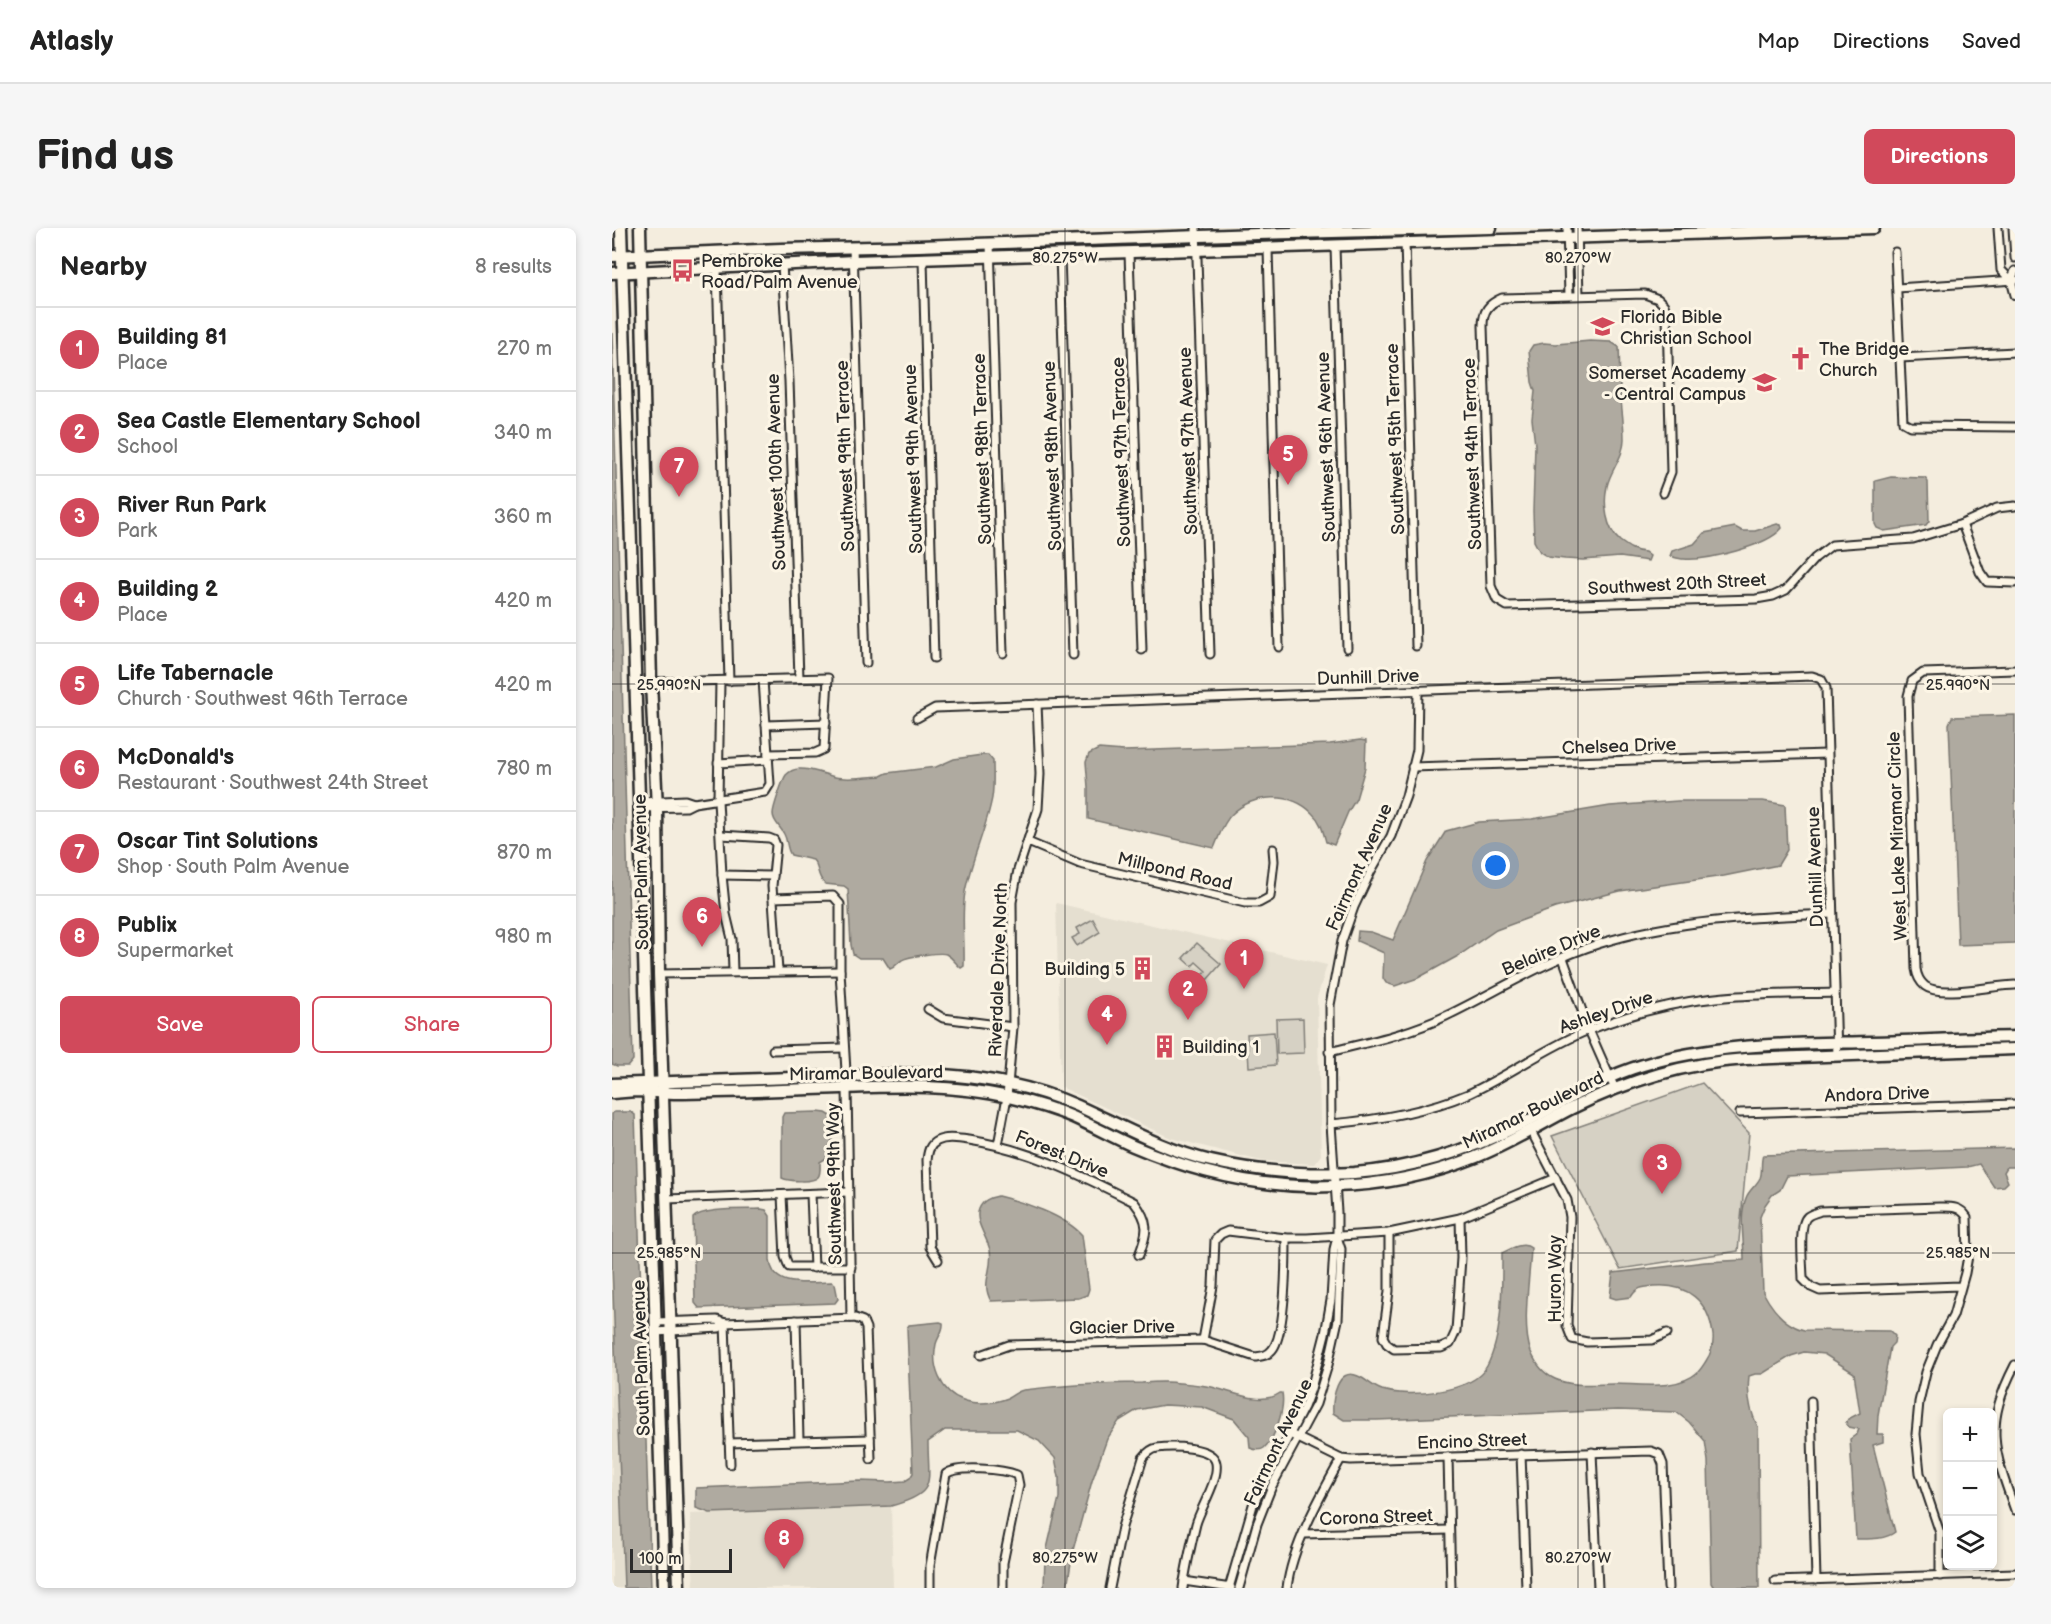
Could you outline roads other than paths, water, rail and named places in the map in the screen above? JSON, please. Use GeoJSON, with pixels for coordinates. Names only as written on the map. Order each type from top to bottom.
{"type":"FeatureCollection","features":[{"type":"Feature","properties":{"kind":"main road","name":"South Palm Avenue"},"geometry":{"type":"LineString","coordinates":[[621,228],[617,272],[639,805],[664,1588]]}},
{"type":"Feature","properties":{"kind":"main road","name":"South Palm Avenue"},"geometry":{"type":"LineString","coordinates":[[640,228],[651,682],[657,805],[658,974],[679,1588]]}},
{"type":"Feature","properties":{"kind":"main road"},"geometry":{"type":"LineString","coordinates":[[617,256],[990,243],[1197,232],[1405,231],[1491,228]]}},
{"type":"Feature","properties":{"kind":"main road"},"geometry":{"type":"LineString","coordinates":[[617,272],[854,261],[1405,244],[1572,233],[1874,228]]}},
{"type":"Feature","properties":{"kind":"main road","name":"Miramar Boulevard"},"geometry":{"type":"LineString","coordinates":[[662,1088],[847,1076],[955,1075],[1008,1084],[1068,1103],[1151,1141],[1210,1161],[1268,1172],[1334,1173],[1383,1169],[1449,1154],[1526,1122],[1610,1076],[1667,1059],[1742,1046],[2015,1037]]}},
{"type":"Feature","properties":{"kind":"main road","name":"Miramar Boulevard"},"geometry":{"type":"LineString","coordinates":[[662,1088],[924,1086],[969,1090],[1050,1108],[1135,1147],[1213,1173],[1293,1186],[1335,1186],[1374,1183],[1414,1176],[1454,1165],[1478,1156],[1531,1131],[1570,1109],[1616,1089],[1669,1071],[1722,1060],[2015,1049]]}},
{"type":"Feature","properties":{"kind":"main road"},"geometry":{"type":"LineString","coordinates":[[612,1084],[662,1088]]}},
{"type":"Feature","properties":{"kind":"main road"},"geometry":{"type":"LineString","coordinates":[[612,1093],[649,1088]]}},
{"type":"Feature","properties":{"kind":"street"},"geometry":{"type":"LineString","coordinates":[[1998,228],[2001,270],[2013,280]]}},
{"type":"Feature","properties":{"kind":"street"},"geometry":{"type":"LineString","coordinates":[[2013,228],[2015,258]]}},
{"type":"Feature","properties":{"kind":"street","name":"Southwest 95th Terrace"},"geometry":{"type":"LineString","coordinates":[[1405,231],[1416,646]]}},
{"type":"Feature","properties":{"kind":"street","name":"Southwest 97th Avenue"},"geometry":{"type":"LineString","coordinates":[[1197,232],[1210,654]]}},
{"type":"Feature","properties":{"kind":"street"},"geometry":{"type":"LineString","coordinates":[[1572,233],[1569,295],[1645,294],[1658,299],[1664,306],[1667,316],[1671,472],[1664,493]]}},
{"type":"Feature","properties":{"kind":"street"},"geometry":{"type":"LineString","coordinates":[[1572,233],[1579,295]]}},
{"type":"Feature","properties":{"kind":"street","name":"Southwest 98th Terrace"},"geometry":{"type":"LineString","coordinates":[[990,243],[1003,653]]}},
{"type":"Feature","properties":{"kind":"street","name":"Southwest 96th Avenue"},"geometry":{"type":"LineString","coordinates":[[1335,246],[1347,648]]}},
{"type":"Feature","properties":{"kind":"street","name":"Southwest 99th Terrace"},"geometry":{"type":"LineString","coordinates":[[853,247],[866,663]]}},
{"type":"Feature","properties":{"kind":"street"},"geometry":{"type":"LineString","coordinates":[[1268,249],[1280,647]]}},
{"type":"Feature","properties":{"kind":"street"},"geometry":{"type":"LineString","coordinates":[[1895,252],[1903,422],[1910,426],[2015,427]]}},
{"type":"Feature","properties":{"kind":"street","name":"Southwest 97th Terrace"},"geometry":{"type":"LineString","coordinates":[[1129,253],[1142,650]]}},
{"type":"Feature","properties":{"kind":"street","name":"Southwest 98th Avenue"},"geometry":{"type":"LineString","coordinates":[[1060,255],[1073,655]]}},
{"type":"Feature","properties":{"kind":"street","name":"Southwest 99th Avenue"},"geometry":{"type":"LineString","coordinates":[[923,260],[934,658]]}},
{"type":"Feature","properties":{"kind":"street","name":"Southwest 100th Avenue"},"geometry":{"type":"LineString","coordinates":[[782,264],[789,381],[799,678]]}},
{"type":"Feature","properties":{"kind":"street"},"geometry":{"type":"LineString","coordinates":[[717,269],[729,681]]}},
{"type":"Feature","properties":{"kind":"street"},"geometry":{"type":"LineString","coordinates":[[2015,271],[2013,280],[2015,295]]}},
{"type":"Feature","properties":{"kind":"street"},"geometry":{"type":"LineString","coordinates":[[1897,288],[2013,280]]}},
{"type":"Feature","properties":{"kind":"street","name":"Southwest 94th Terrace"},"geometry":{"type":"LineString","coordinates":[[1497,600],[1491,586],[1490,574],[1483,316],[1487,307],[1502,298],[1569,295]]}},
{"type":"Feature","properties":{"kind":"street"},"geometry":{"type":"LineString","coordinates":[[1900,358],[2015,352]]}},
{"type":"Feature","properties":{"kind":"street","name":"Southwest 20th Street"},"geometry":{"type":"LineString","coordinates":[[1497,600],[1507,606],[1756,599],[1773,596],[1786,590],[1815,558],[1832,545],[1913,539],[1962,524],[1997,508],[2015,506]]}},
{"type":"Feature","properties":{"kind":"street"},"geometry":{"type":"LineString","coordinates":[[1962,524],[1980,572],[1988,582],[2015,583]]}},
{"type":"Feature","properties":{"kind":"street","name":"West Lake Miramar Circle"},"geometry":{"type":"LineString","coordinates":[[2015,670],[1923,673],[1912,681],[1908,696],[1918,980],[1926,988],[1939,991],[2015,985]]}},
{"type":"Feature","properties":{"kind":"street","name":"Dunhill Drive"},"geometry":{"type":"LineString","coordinates":[[917,718],[935,708],[1812,676],[1821,679]]}},
{"type":"Feature","properties":{"kind":"street"},"geometry":{"type":"LineString","coordinates":[[651,682],[828,678],[824,749],[815,753],[718,763]]}},
{"type":"Feature","properties":{"kind":"street","name":"Dunhill Avenue"},"geometry":{"type":"LineString","coordinates":[[1821,679],[1826,688],[1837,1055]]}},
{"type":"Feature","properties":{"kind":"street"},"geometry":{"type":"LineString","coordinates":[[639,805],[657,805],[684,800],[694,803],[765,792],[770,784],[763,680]]}},
{"type":"Feature","properties":{"kind":"street"},"geometry":{"type":"LineString","coordinates":[[720,681],[718,800],[722,875],[726,914],[732,939],[733,972]]}},
{"type":"Feature","properties":{"kind":"street","name":"Fairmont Avenue"},"geometry":{"type":"LineString","coordinates":[[1230,1588],[1253,1505],[1311,1389],[1325,1334],[1337,1237],[1331,1124],[1330,1005],[1342,941],[1358,898],[1399,817],[1406,796],[1417,750],[1418,690]]}},
{"type":"Feature","properties":{"kind":"street","name":"Riverdale Drive North"},"geometry":{"type":"LineString","coordinates":[[998,1145],[1007,1097],[1013,1028],[1012,902],[1018,870],[1038,808],[1040,774],[1037,704]]}},
{"type":"Feature","properties":{"kind":"street"},"geometry":{"type":"LineString","coordinates":[[766,725],[826,723]]}},
{"type":"Feature","properties":{"kind":"street","name":"Chelsea Drive"},"geometry":{"type":"LineString","coordinates":[[1412,767],[1827,754]]}},
{"type":"Feature","properties":{"kind":"street"},"geometry":{"type":"LineString","coordinates":[[721,835],[774,840],[776,846],[773,898],[778,971]]}},
{"type":"Feature","properties":{"kind":"street","name":"Millpond Road"},"geometry":{"type":"LineString","coordinates":[[1028,842],[1080,864],[1245,903],[1259,903],[1270,897],[1273,849]]}},
{"type":"Feature","properties":{"kind":"street"},"geometry":{"type":"LineString","coordinates":[[722,875],[773,876]]}},
{"type":"Feature","properties":{"kind":"street","name":"Southwest 99th Way"},"geometry":{"type":"LineString","coordinates":[[773,898],[833,896],[840,904],[840,971],[847,1076],[851,1318]]}},
{"type":"Feature","properties":{"kind":"street","name":"Belaire Drive"},"geometry":{"type":"LineString","coordinates":[[1329,1052],[1398,1035],[1445,1017],[1510,982],[1597,944],[1701,922],[1832,914]]}},
{"type":"Feature","properties":{"kind":"street"},"geometry":{"type":"LineString","coordinates":[[1563,958],[1589,1030],[1616,1089]]}},
{"type":"Feature","properties":{"kind":"street"},"geometry":{"type":"LineString","coordinates":[[658,974],[840,971]]}},
{"type":"Feature","properties":{"kind":"street","name":"Ashley Drive"},"geometry":{"type":"LineString","coordinates":[[1331,1124],[1372,1120],[1467,1094],[1513,1071],[1554,1046],[1589,1030],[1632,1016],[1725,997],[1834,993]]}},
{"type":"Feature","properties":{"kind":"street"},"geometry":{"type":"LineString","coordinates":[[928,1009],[943,1018],[1013,1028]]}},
{"type":"Feature","properties":{"kind":"street"},"geometry":{"type":"LineString","coordinates":[[773,1050],[844,1048]]}},
{"type":"Feature","properties":{"kind":"street","name":"Andora Drive"},"geometry":{"type":"LineString","coordinates":[[1740,1113],[2015,1104]]}},
{"type":"Feature","properties":{"kind":"street","name":"Huron Way"},"geometry":{"type":"LineString","coordinates":[[1531,1131],[1568,1200],[1570,1217],[1567,1326],[1572,1339],[1587,1342],[1652,1340],[1667,1333]]}},
{"type":"Feature","properties":{"kind":"street","name":"Forest Drive"},"geometry":{"type":"LineString","coordinates":[[938,1260],[930,1247],[927,1160],[929,1148],[935,1142],[957,1138],[998,1145],[1046,1160],[1134,1202],[1142,1212],[1146,1224],[1146,1236],[1139,1255]]}},
{"type":"Feature","properties":{"kind":"street"},"geometry":{"type":"LineString","coordinates":[[1203,1340],[1213,1286],[1215,1240],[1221,1234],[1228,1231],[1286,1238],[1389,1233],[1460,1218],[1557,1178]]}},
{"type":"Feature","properties":{"kind":"street"},"geometry":{"type":"LineString","coordinates":[[667,1199],[849,1192]]}},
{"type":"Feature","properties":{"kind":"street"},"geometry":{"type":"LineString","coordinates":[[811,1194],[814,1268]]}},
{"type":"Feature","properties":{"kind":"street"},"geometry":{"type":"LineString","coordinates":[[782,1195],[785,1257],[789,1267],[851,1267]]}},
{"type":"Feature","properties":{"kind":"street"},"geometry":{"type":"LineString","coordinates":[[1940,1576],[1940,1533],[1920,1473],[1916,1434],[1919,1402],[1926,1372],[1953,1316],[1968,1256],[1967,1217],[1956,1207],[1940,1207],[1820,1211],[1805,1218],[1802,1228],[1803,1279],[1821,1291],[1960,1286]]}},
{"type":"Feature","properties":{"kind":"street"},"geometry":{"type":"LineString","coordinates":[[1389,1233],[1389,1291],[1383,1337],[1394,1350],[1441,1348],[1450,1344],[1456,1331],[1461,1258],[1460,1218]]}},
{"type":"Feature","properties":{"kind":"street","name":"Fairmont Avenue"},"geometry":{"type":"LineString","coordinates":[[1239,1588],[1261,1514],[1272,1486],[1316,1404],[1335,1341],[1341,1249],[1337,1237]]}},
{"type":"Feature","properties":{"kind":"street","name":"Glacier Drive"},"geometry":{"type":"LineString","coordinates":[[981,1355],[1009,1345],[1203,1340],[1255,1357],[1264,1356],[1273,1349],[1283,1309],[1286,1238]]}},
{"type":"Feature","properties":{"kind":"street"},"geometry":{"type":"LineString","coordinates":[[656,1327],[719,1328],[725,1323],[851,1318],[863,1320],[866,1328],[871,1459]]}},
{"type":"Feature","properties":{"kind":"street"},"geometry":{"type":"LineString","coordinates":[[796,1320],[799,1440]]}},
{"type":"Feature","properties":{"kind":"street"},"geometry":{"type":"LineString","coordinates":[[725,1323],[730,1464]]}},
{"type":"Feature","properties":{"kind":"street"},"geometry":{"type":"LineString","coordinates":[[2015,1365],[1998,1406],[1995,1421],[1995,1446],[2015,1510]]}},
{"type":"Feature","properties":{"kind":"street"},"geometry":{"type":"LineString","coordinates":[[1811,1401],[1816,1580]]}},
{"type":"Feature","properties":{"kind":"street","name":"Encino Street"},"geometry":{"type":"LineString","coordinates":[[1290,1434],[1341,1459],[1651,1451],[1659,1454],[1663,1464],[1668,1588]]}},
{"type":"Feature","properties":{"kind":"street"},"geometry":{"type":"LineString","coordinates":[[729,1443],[870,1439]]}},
{"type":"Feature","properties":{"kind":"street"},"geometry":{"type":"LineString","coordinates":[[1110,1588],[1122,1527],[1143,1458],[1157,1448],[1193,1448],[1212,1455],[1216,1461],[1216,1473],[1197,1523],[1184,1585],[1230,1588]]}},
{"type":"Feature","properties":{"kind":"street"},"geometry":{"type":"LineString","coordinates":[[1592,1452],[1598,1588]]}},
{"type":"Feature","properties":{"kind":"street"},"geometry":{"type":"LineString","coordinates":[[1521,1454],[1526,1588]]}},
{"type":"Feature","properties":{"kind":"street"},"geometry":{"type":"LineString","coordinates":[[1448,1457],[1451,1588]]}},
{"type":"Feature","properties":{"kind":"street"},"geometry":{"type":"LineString","coordinates":[[1287,1588],[1292,1566],[1315,1505],[1341,1459]]}},
{"type":"Feature","properties":{"kind":"street"},"geometry":{"type":"LineString","coordinates":[[930,1588],[930,1566],[946,1474],[951,1470],[1006,1470],[1017,1475],[1019,1485],[1003,1563],[1004,1588]]}},
{"type":"Feature","properties":{"kind":"street","name":"Corona Street"},"geometry":{"type":"LineString","coordinates":[[1304,1534],[1449,1530]]}},
{"type":"Feature","properties":{"kind":"street"},"geometry":{"type":"LineString","coordinates":[[1775,1581],[2015,1573]]}},
{"type":"Feature","properties":{"kind":"place","name":"Pembroke Road/Palm Avenue"},"geometry":{"type":"Point","coordinates":[683,271]}},
{"type":"Feature","properties":{"kind":"place","name":"Florida Bible Christian School"},"geometry":{"type":"Point","coordinates":[1602,327]}},
{"type":"Feature","properties":{"kind":"place","name":"The Bridge Church"},"geometry":{"type":"Point","coordinates":[1801,359]}},
{"type":"Feature","properties":{"kind":"place","name":"Somerset Academy - Central Campus"},"geometry":{"type":"Point","coordinates":[1764,383]}},
{"type":"Feature","properties":{"kind":"place","name":"Life Tabernacle"},"geometry":{"type":"Point","coordinates":[1288,485]}},
{"type":"Feature","properties":{"kind":"place","name":"Oscar Tint Solutions"},"geometry":{"type":"Point","coordinates":[679,497]}},
{"type":"Feature","properties":{"kind":"place","name":"McDonald's"},"geometry":{"type":"Point","coordinates":[702,947]}},
{"type":"Feature","properties":{"kind":"place","name":"Building 5"},"geometry":{"type":"Point","coordinates":[1143,969]}},
{"type":"Feature","properties":{"kind":"place","name":"Building 81"},"geometry":{"type":"Point","coordinates":[1244,989]}},
{"type":"Feature","properties":{"kind":"place","name":"Sea Castle Elementary School"},"geometry":{"type":"Point","coordinates":[1188,1020]}},
{"type":"Feature","properties":{"kind":"place","name":"Building 2"},"geometry":{"type":"Point","coordinates":[1107,1045]}},
{"type":"Feature","properties":{"kind":"place","name":"Building 1"},"geometry":{"type":"Point","coordinates":[1164,1047]}},
{"type":"Feature","properties":{"kind":"place","name":"River Run Park"},"geometry":{"type":"Point","coordinates":[1662,1194]}},
{"type":"Feature","properties":{"kind":"place","name":"Publix"},"geometry":{"type":"Point","coordinates":[784,1569]}}]}
